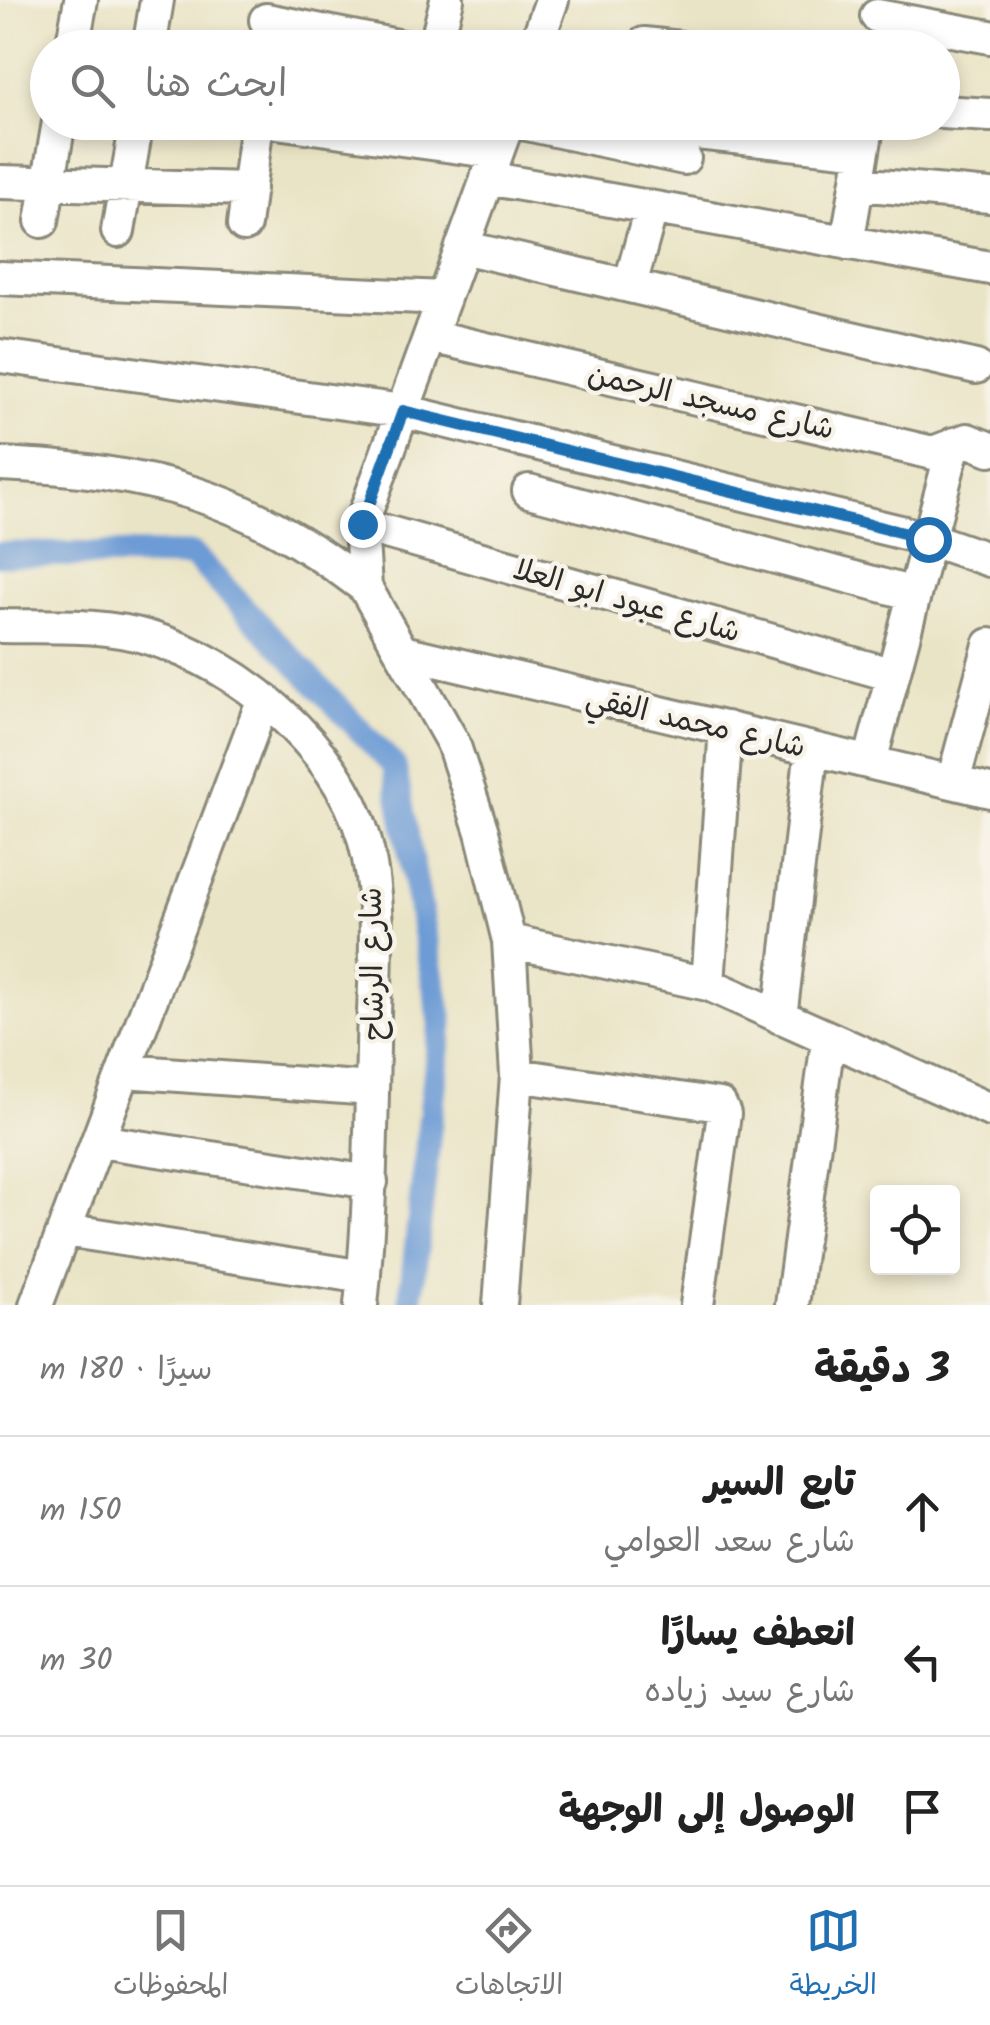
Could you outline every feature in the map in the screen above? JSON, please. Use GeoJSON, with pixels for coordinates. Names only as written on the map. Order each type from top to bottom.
{"type":"FeatureCollection","features":[{"type":"Feature","properties":{"kind":"street"},"geometry":{"type":"LineString","coordinates":[[75,30],[80,0]]}},
{"type":"Feature","properties":{"kind":"street"},"geometry":{"type":"LineString","coordinates":[[152,30],[157,0]]}},
{"type":"Feature","properties":{"kind":"street"},"geometry":{"type":"LineString","coordinates":[[440,30],[447,0]]}},
{"type":"Feature","properties":{"kind":"street"},"geometry":{"type":"LineString","coordinates":[[541,30],[552,0]]}},
{"type":"Feature","properties":{"kind":"street"},"geometry":{"type":"LineString","coordinates":[[877,21],[937,30]]}},
{"type":"Feature","properties":{"kind":"street"},"geometry":{"type":"LineString","coordinates":[[266,23],[306,30]]}},
{"type":"Feature","properties":{"kind":"street"},"geometry":{"type":"LineString","coordinates":[[960,33],[990,38]]}},
{"type":"Feature","properties":{"kind":"street"},"geometry":{"type":"LineString","coordinates":[[960,113],[990,115]]}},
{"type":"Feature","properties":{"kind":"street"},"geometry":{"type":"LineString","coordinates":[[42,221],[56,140]]}},
{"type":"Feature","properties":{"kind":"street"},"geometry":{"type":"LineString","coordinates":[[118,231],[133,140]]}},
{"type":"Feature","properties":{"kind":"street"},"geometry":{"type":"LineString","coordinates":[[244,226],[256,140]]}},
{"type":"Feature","properties":{"kind":"street"},"geometry":{"type":"LineString","coordinates":[[450,140],[497,151],[651,209],[990,268]]}},
{"type":"Feature","properties":{"kind":"street"},"geometry":{"type":"LineString","coordinates":[[646,140],[681,145],[797,140]]}},
{"type":"Feature","properties":{"kind":"street"},"geometry":{"type":"LineString","coordinates":[[847,243],[865,140]]}},
{"type":"Feature","properties":{"kind":"street"},"geometry":{"type":"LineString","coordinates":[[365,588],[362,524],[497,151]]}},
{"type":"Feature","properties":{"kind":"street"},"geometry":{"type":"LineString","coordinates":[[0,182],[249,189]]}},
{"type":"Feature","properties":{"kind":"street"},"geometry":{"type":"LineString","coordinates":[[858,184],[990,196]]}},
{"type":"Feature","properties":{"kind":"street"},"geometry":{"type":"LineString","coordinates":[[630,285],[651,209]]}},
{"type":"Feature","properties":{"kind":"street"},"geometry":{"type":"LineString","coordinates":[[462,248],[976,367]]}},
{"type":"Feature","properties":{"kind":"street"},"geometry":{"type":"LineString","coordinates":[[0,278],[444,298]]}},
{"type":"Feature","properties":{"kind":"street","name":"شارع مسجد الرحمن"},"geometry":{"type":"LineString","coordinates":[[430,336],[933,453],[967,440],[990,449]]}},
{"type":"Feature","properties":{"kind":"street"},"geometry":{"type":"LineString","coordinates":[[0,356],[403,411],[928,539],[990,560]]}},
{"type":"Feature","properties":{"kind":"street"},"geometry":{"type":"LineString","coordinates":[[870,762],[954,444]]}},
{"type":"Feature","properties":{"kind":"street"},"geometry":{"type":"LineString","coordinates":[[0,464],[79,466],[141,476],[202,494],[260,518],[315,549],[365,588],[453,743],[482,832],[509,941],[516,1075],[500,1305]]}},
{"type":"Feature","properties":{"kind":"street"},"geometry":{"type":"LineString","coordinates":[[529,492],[914,594]]}},
{"type":"Feature","properties":{"kind":"street","name":"شارع عبود ابو العلا"},"geometry":{"type":"LineString","coordinates":[[362,524],[893,675]]}},
{"type":"Feature","properties":{"kind":"street","name":"شارع الرشاح"},"geometry":{"type":"LineString","coordinates":[[0,626],[104,628],[150,638],[227,674],[314,749],[347,797],[364,840],[375,900],[371,1182],[363,1291]]}},
{"type":"Feature","properties":{"kind":"street"},"geometry":{"type":"LineString","coordinates":[[953,782],[990,645]]}},
{"type":"Feature","properties":{"kind":"street","name":"شارع محمد الفقي"},"geometry":{"type":"LineString","coordinates":[[403,652],[990,791]]}},
{"type":"Feature","properties":{"kind":"street"},"geometry":{"type":"LineString","coordinates":[[36,1305],[263,702]]}},
{"type":"Feature","properties":{"kind":"street"},"geometry":{"type":"LineString","coordinates":[[708,984],[726,728]]}},
{"type":"Feature","properties":{"kind":"street"},"geometry":{"type":"LineString","coordinates":[[780,1017],[812,749]]}},
{"type":"Feature","properties":{"kind":"street"},"geometry":{"type":"LineString","coordinates":[[509,941],[708,984],[828,1041],[990,1110]]}},
{"type":"Feature","properties":{"kind":"street"},"geometry":{"type":"LineString","coordinates":[[792,1305],[828,1041]]}},
{"type":"Feature","properties":{"kind":"street"},"geometry":{"type":"LineString","coordinates":[[124,1071],[372,1090]]}},
{"type":"Feature","properties":{"kind":"street"},"geometry":{"type":"LineString","coordinates":[[516,1075],[720,1105],[724,1114],[697,1305]]}},
{"type":"Feature","properties":{"kind":"street"},"geometry":{"type":"LineString","coordinates":[[98,1141],[371,1182]]}},
{"type":"Feature","properties":{"kind":"street"},"geometry":{"type":"LineString","coordinates":[[65,1230],[363,1291]]}},
{"type":"Feature","properties":{"kind":"waterway"},"geometry":{"type":"LineString","coordinates":[[0,554],[193,555],[394,766],[441,1022],[410,1305]]}},
{"type":"Feature","properties":{"kind":"route"},"geometry":{"type":"LineString","coordinates":[[362,524],[403,411],[928,539]]}}]}
